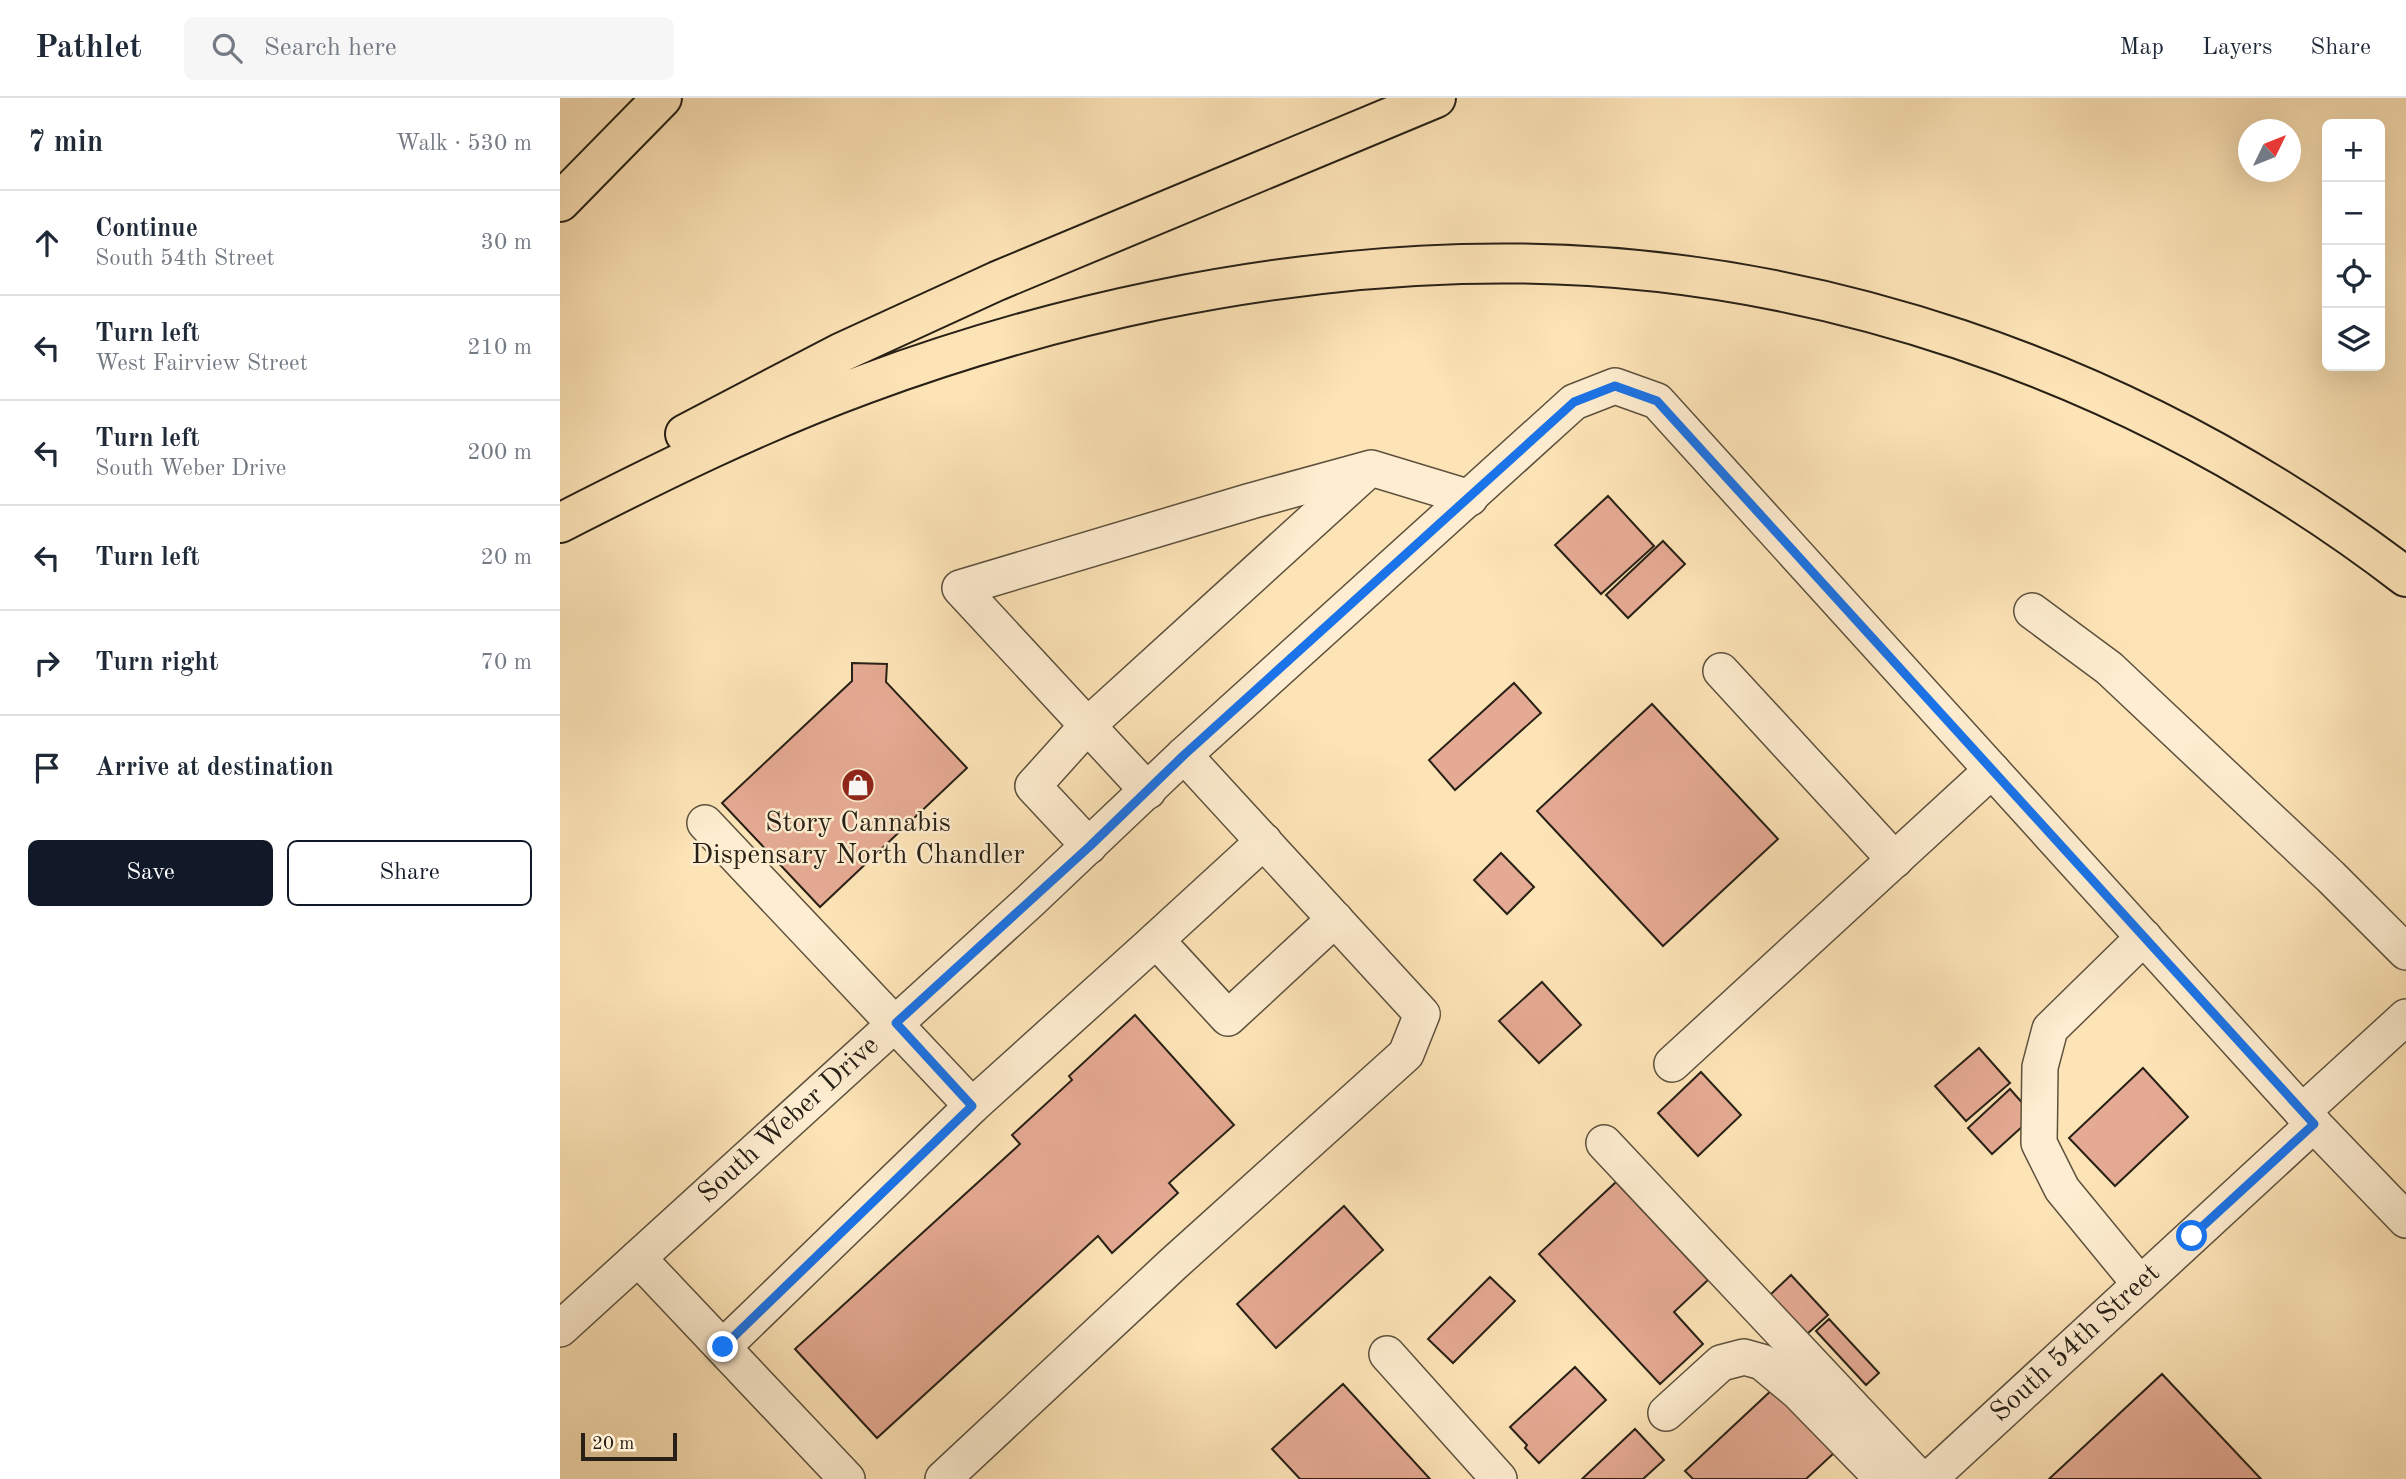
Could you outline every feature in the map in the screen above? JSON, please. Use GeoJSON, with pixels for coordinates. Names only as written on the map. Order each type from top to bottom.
{"type":"FeatureCollection","features":[{"type":"Feature","properties":{"kind":"highway"},"geometry":{"type":"LineString","coordinates":[[560,202],[662,98]]}},
{"type":"Feature","properties":{"kind":"highway"},"geometry":{"type":"LineString","coordinates":[[560,515],[620,472],[678,438],[894,327],[1033,265],[1436,98]]}},
{"type":"Feature","properties":{"kind":"highway"},"geometry":{"type":"LineString","coordinates":[[560,523],[686,459],[810,405],[931,362],[1057,324],[1187,295],[1318,275],[1463,264],[1536,265],[1677,275],[1749,287],[1888,317],[2010,357],[2079,384],[2201,443],[2318,513],[2406,577]]}},
{"type":"Feature","properties":{"kind":"street","name":"South Weber Drive"},"geometry":{"type":"LineString","coordinates":[[560,1329],[1090,846],[1184,755],[1574,402],[1615,386],[1657,401],[1992,770]]}},
{"type":"Feature","properties":{"kind":"street"},"geometry":{"type":"LineString","coordinates":[[1149,790],[960,588],[1371,468],[1470,498]]}},
{"type":"Feature","properties":{"kind":"street"},"geometry":{"type":"LineString","coordinates":[[1090,846],[1033,786],[1088,725],[1371,468]]}},
{"type":"Feature","properties":{"kind":"street"},"geometry":{"type":"LineString","coordinates":[[2032,611],[2109,668],[2331,877],[2406,953]]}},
{"type":"Feature","properties":{"kind":"street"},"geometry":{"type":"LineString","coordinates":[[1721,671],[1895,860]]}},
{"type":"Feature","properties":{"kind":"street"},"geometry":{"type":"LineString","coordinates":[[943,1479],[1172,1265],[1406,1054],[1422,1014],[1184,755]]}},
{"type":"Feature","properties":{"kind":"street"},"geometry":{"type":"LineString","coordinates":[[1672,1064],[1992,770],[2308,1118],[2406,1220]]}},
{"type":"Feature","properties":{"kind":"street"},"geometry":{"type":"LineString","coordinates":[[705,822],[972,1106]]}},
{"type":"Feature","properties":{"kind":"street"},"geometry":{"type":"LineString","coordinates":[[723,1347],[972,1106],[1264,841]]}},
{"type":"Feature","properties":{"kind":"street"},"geometry":{"type":"LineString","coordinates":[[1156,940],[1228,1018],[1335,919]]}},
{"type":"Feature","properties":{"kind":"street"},"geometry":{"type":"LineString","coordinates":[[2140,1284],[2062,1189],[2039,1143],[2040,1067],[2050,1029],[2144,937]]}},
{"type":"Feature","properties":{"kind":"street","name":"South 54th Street"},"geometry":{"type":"LineString","coordinates":[[1929,1479],[2140,1284],[2406,1017]]}},
{"type":"Feature","properties":{"kind":"street"},"geometry":{"type":"LineString","coordinates":[[1604,1143],[1920,1479]]}},
{"type":"Feature","properties":{"kind":"street"},"geometry":{"type":"LineString","coordinates":[[638,1258],[847,1479]]}},
{"type":"Feature","properties":{"kind":"street"},"geometry":{"type":"LineString","coordinates":[[1387,1354],[1499,1479]]}},
{"type":"Feature","properties":{"kind":"street"},"geometry":{"type":"LineString","coordinates":[[1666,1413],[1721,1363],[1744,1357],[1762,1362],[1798,1392],[1883,1479]]}},
{"type":"Feature","properties":{"kind":"building"},"geometry":{"type":"Polygon","coordinates":[[[1608,496],[1654,546],[1601,594],[1555,545],[1608,496]]]}},
{"type":"Feature","properties":{"kind":"building"},"geometry":{"type":"Polygon","coordinates":[[[1663,541],[1685,564],[1628,618],[1606,595],[1663,541]]]}},
{"type":"Feature","properties":{"kind":"building"},"geometry":{"type":"Polygon","coordinates":[[[852,663],[887,664],[886,682],[967,768],[820,907],[722,803],[852,681],[852,663]]]}},
{"type":"Feature","properties":{"kind":"building"},"geometry":{"type":"Polygon","coordinates":[[[1514,683],[1541,713],[1455,790],[1429,760],[1514,683]]]}},
{"type":"Feature","properties":{"kind":"building"},"geometry":{"type":"Polygon","coordinates":[[[1652,704],[1778,839],[1663,946],[1537,811],[1652,704]]]}},
{"type":"Feature","properties":{"kind":"building"},"geometry":{"type":"Polygon","coordinates":[[[1501,853],[1534,887],[1507,914],[1474,880],[1501,853]]]}},
{"type":"Feature","properties":{"kind":"building"},"geometry":{"type":"Polygon","coordinates":[[[1542,982],[1581,1025],[1539,1063],[1499,1021],[1542,982]]]}},
{"type":"Feature","properties":{"kind":"building"},"geometry":{"type":"Polygon","coordinates":[[[1135,1015],[1234,1125],[1169,1183],[1178,1193],[1112,1253],[1098,1236],[877,1438],[795,1349],[1020,1144],[1012,1135],[1072,1080],[1069,1076],[1135,1015]]]}},
{"type":"Feature","properties":{"kind":"building"},"geometry":{"type":"Polygon","coordinates":[[[1979,1048],[2010,1083],[1966,1121],[1935,1086],[1979,1048]]]}},
{"type":"Feature","properties":{"kind":"building"},"geometry":{"type":"Polygon","coordinates":[[[2143,1068],[2188,1117],[2115,1186],[2069,1138],[2143,1068]]]}},
{"type":"Feature","properties":{"kind":"building"},"geometry":{"type":"Polygon","coordinates":[[[1701,1072],[1741,1115],[1698,1156],[1658,1113],[1701,1072]]]}},
{"type":"Feature","properties":{"kind":"building"},"geometry":{"type":"Polygon","coordinates":[[[2010,1089],[2034,1116],[1992,1154],[1968,1128],[2010,1089]]]}},
{"type":"Feature","properties":{"kind":"building"},"geometry":{"type":"Polygon","coordinates":[[[1616,1182],[1708,1280],[1674,1312],[1703,1344],[1660,1384],[1539,1254],[1616,1182]]]}},
{"type":"Feature","properties":{"kind":"building"},"geometry":{"type":"Polygon","coordinates":[[[1344,1206],[1383,1250],[1276,1348],[1237,1304],[1344,1206]]]}},
{"type":"Feature","properties":{"kind":"building"},"geometry":{"type":"Polygon","coordinates":[[[1791,1275],[1828,1315],[1806,1335],[1770,1295],[1791,1275]]]}},
{"type":"Feature","properties":{"kind":"building"},"geometry":{"type":"Polygon","coordinates":[[[1490,1277],[1515,1301],[1453,1363],[1428,1339],[1490,1277]]]}},
{"type":"Feature","properties":{"kind":"building"},"geometry":{"type":"Polygon","coordinates":[[[1829,1319],[1879,1373],[1866,1385],[1816,1331],[1829,1319]]]}},
{"type":"Feature","properties":{"kind":"building"},"geometry":{"type":"Polygon","coordinates":[[[1575,1367],[1606,1400],[1539,1463],[1510,1427],[1575,1367]]]}},
{"type":"Feature","properties":{"kind":"building"},"geometry":{"type":"Polygon","coordinates":[[[2162,1374],[2261,1479],[2049,1479],[2162,1374]]]}},
{"type":"Feature","properties":{"kind":"building"},"geometry":{"type":"Polygon","coordinates":[[[1343,1384],[1430,1479],[1300,1479],[1272,1449],[1343,1384]]]}},
{"type":"Feature","properties":{"kind":"building"},"geometry":{"type":"Polygon","coordinates":[[[1774,1388],[1834,1453],[1806,1479],[1693,1479],[1685,1471],[1774,1388]]]}},
{"type":"Feature","properties":{"kind":"building"},"geometry":{"type":"Polygon","coordinates":[[[1635,1429],[1664,1460],[1643,1479],[1582,1479],[1635,1429]]]}},
{"type":"Feature","properties":{"kind":"place","name":"Story Cannabis Dispensary North Chandler"},"geometry":{"type":"Point","coordinates":[858,785]}},
{"type":"Feature","properties":{"kind":"route"},"geometry":{"type":"LineString","coordinates":[[723,1347],[972,1106],[896,1023],[1090,846],[1184,755],[1574,402],[1615,386],[1657,401],[2314,1124],[2192,1236]]}}]}
